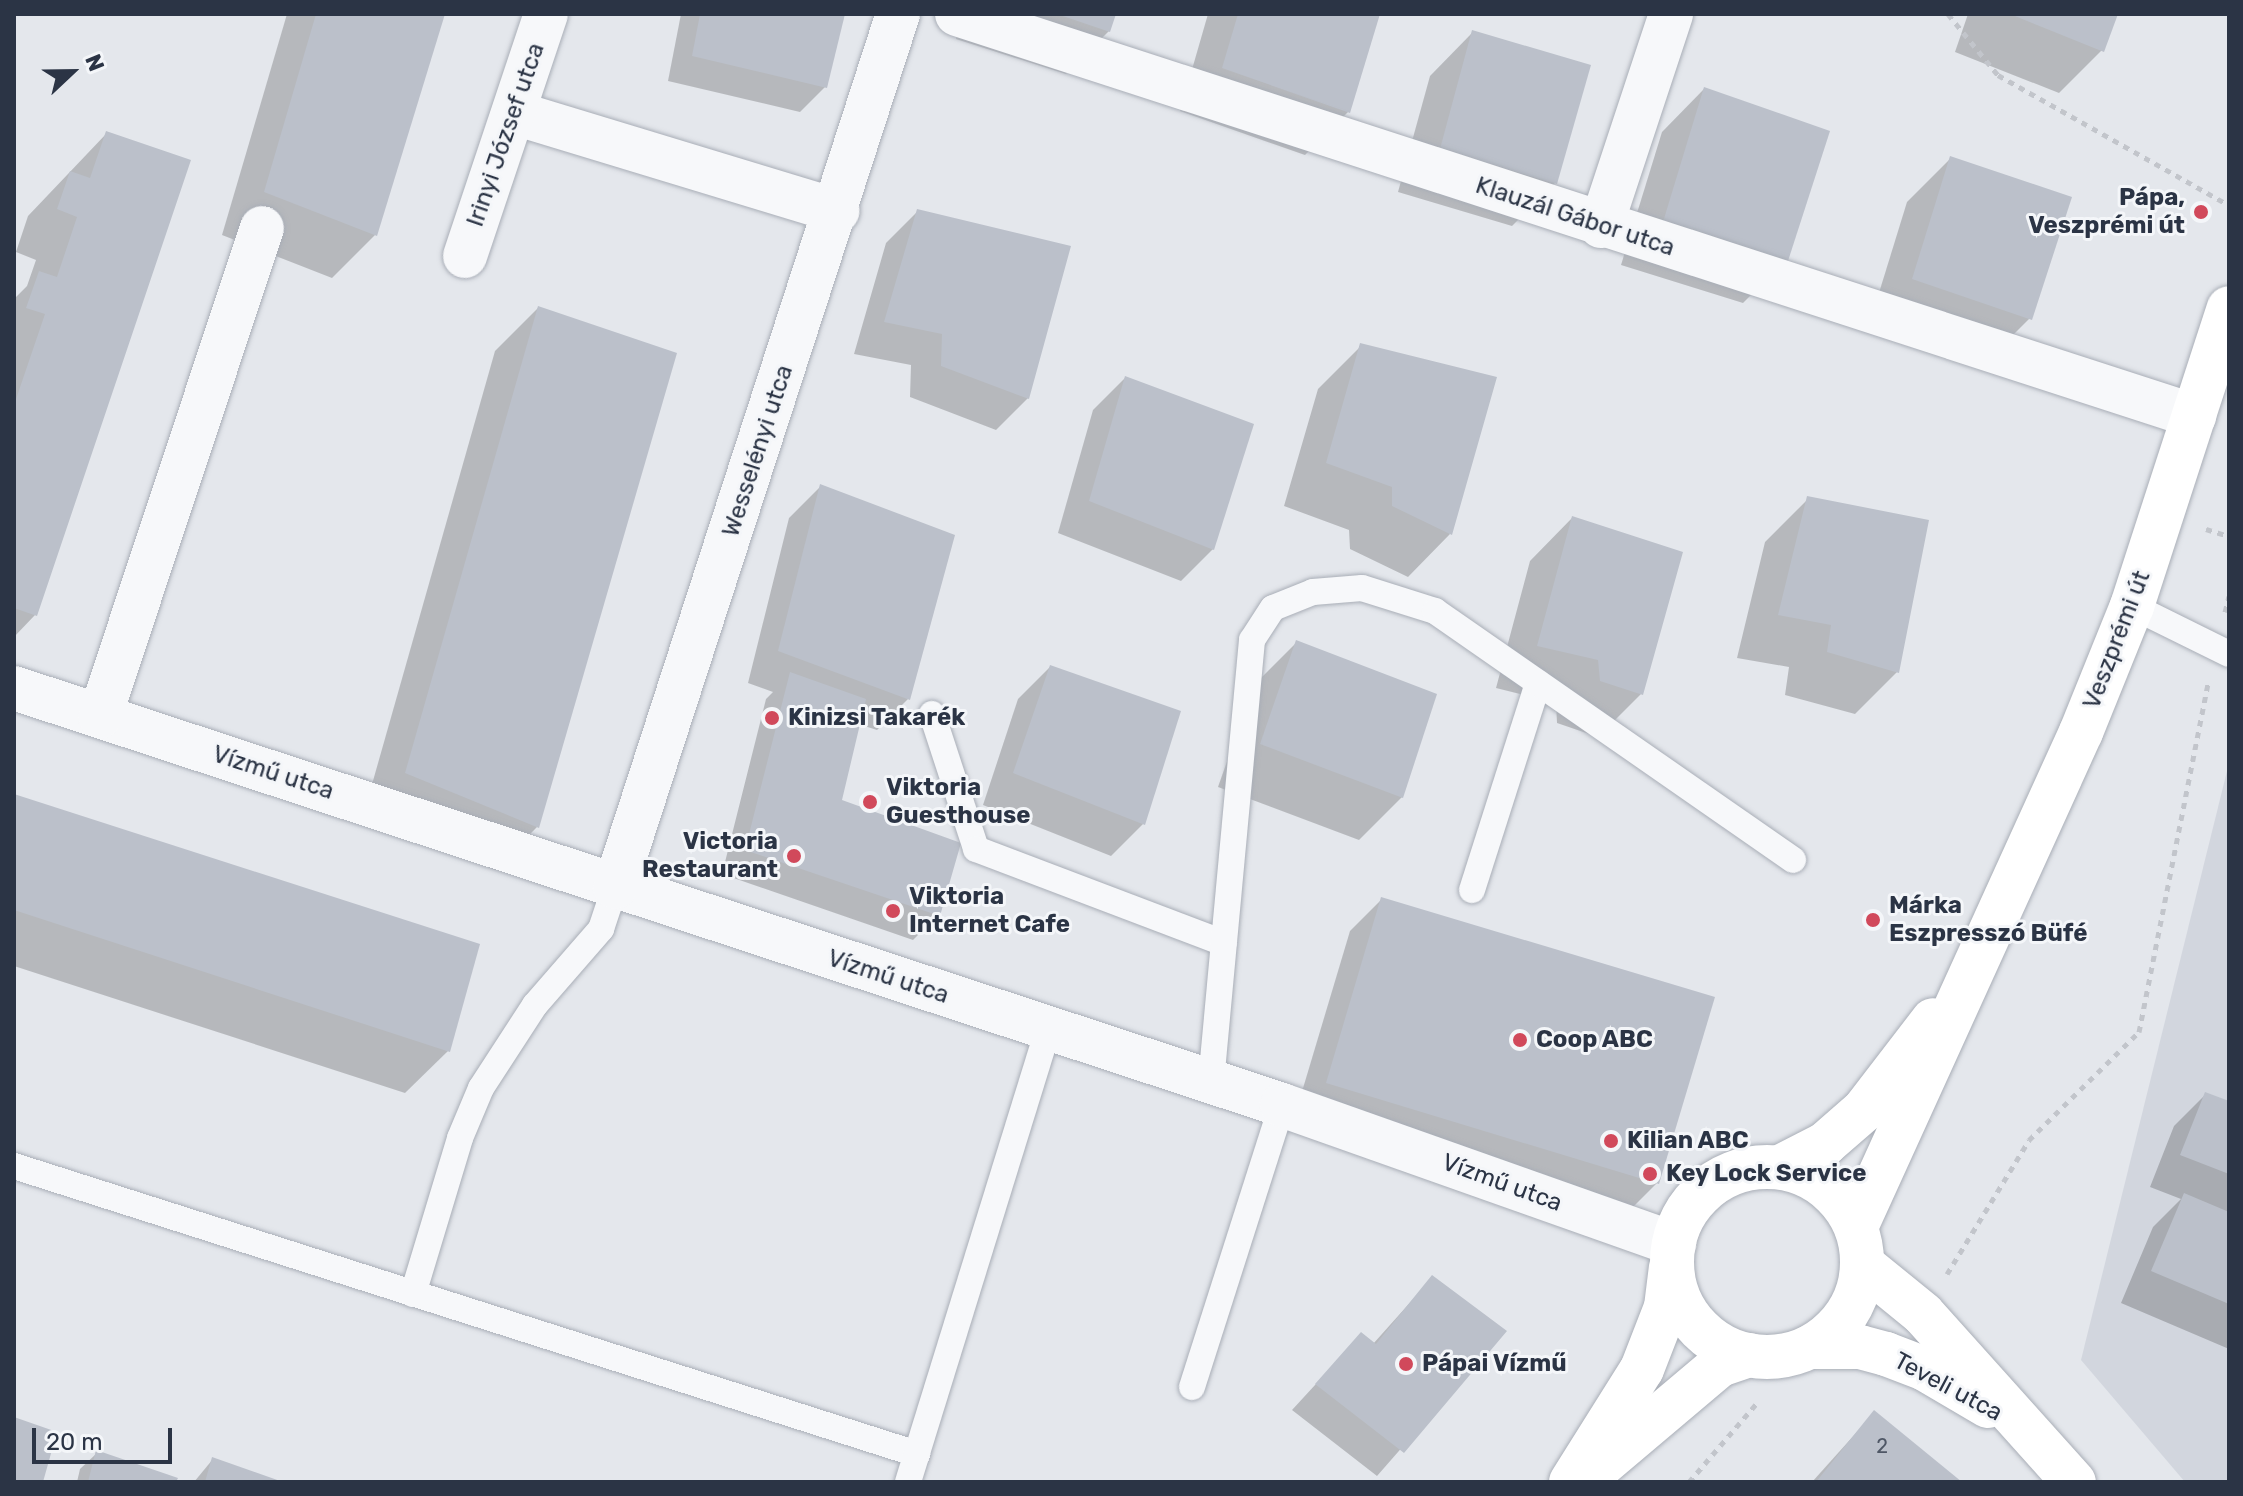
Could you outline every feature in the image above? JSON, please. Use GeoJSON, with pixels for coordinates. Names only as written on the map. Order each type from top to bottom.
{"type":"FeatureCollection","features":[{"type":"Feature","properties":{"kind":"main road","name":"Veszprémi út"},"geometry":{"type":"LineString","coordinates":[[1859,1246],[2132,606],[2229,308]]}},
{"type":"Feature","properties":{"kind":"main road","name":"Veszprémi út"},"geometry":{"type":"LineString","coordinates":[[1780,1167],[1825,1144],[1864,1110],[1978,961]]}},
{"type":"Feature","properties":{"kind":"main road"},"geometry":{"type":"LineString","coordinates":[[1571,1482],[1642,1369],[1666,1307],[1673,1254],[1679,1224],[1704,1191],[1739,1170],[1780,1167],[1826,1187],[1859,1246],[1853,1305],[1842,1322],[1810,1347],[1780,1356],[1749,1355],[1718,1343],[1693,1322],[1682,1304],[1673,1254]]}},
{"type":"Feature","properties":{"kind":"main road","name":"Teveli utca"},"geometry":{"type":"LineString","coordinates":[[1859,1246],[2035,1434],[2074,1482]]}},
{"type":"Feature","properties":{"kind":"main road","name":"Teveli utca"},"geometry":{"type":"LineString","coordinates":[[1810,1347],[1860,1347],[1912,1364],[2035,1434]]}},
{"type":"Feature","properties":{"kind":"main road"},"geometry":{"type":"LineString","coordinates":[[1582,1482],[1720,1365],[1749,1355]]}},
{"type":"Feature","properties":{"kind":"street","name":"Irinyi József utca"},"geometry":{"type":"LineString","coordinates":[[465,256],[546,14]]}},
{"type":"Feature","properties":{"kind":"street","name":"Wesselényi utca"},"geometry":{"type":"LineString","coordinates":[[615,887],[837,211],[898,14]]}},
{"type":"Feature","properties":{"kind":"street","name":"Klauzál Gábor utca"},"geometry":{"type":"LineString","coordinates":[[957,14],[1601,226],[2194,416]]}},
{"type":"Feature","properties":{"kind":"street"},"geometry":{"type":"LineString","coordinates":[[1601,226],[1671,14]]}},
{"type":"Feature","properties":{"kind":"street"},"geometry":{"type":"LineString","coordinates":[[515,113],[837,211]]}},
{"type":"Feature","properties":{"kind":"street"},"geometry":{"type":"LineString","coordinates":[[100,716],[262,228]]}},
{"type":"Feature","properties":{"kind":"street","name":"Vízmű utca"},"geometry":{"type":"LineString","coordinates":[[14,688],[1282,1105],[1673,1254]]}},
{"type":"Feature","properties":{"kind":"lane"},"geometry":{"type":"LineString","coordinates":[[1211,1082],[1252,640],[1273,608],[1313,592],[1362,588],[1435,611],[1793,860]]}},
{"type":"Feature","properties":{"kind":"lane"},"geometry":{"type":"LineString","coordinates":[[2132,606],[2222,650]]}},
{"type":"Feature","properties":{"kind":"lane"},"geometry":{"type":"LineString","coordinates":[[1472,890],[1538,683]]}},
{"type":"Feature","properties":{"kind":"lane"},"geometry":{"type":"LineString","coordinates":[[932,714],[976,849],[1224,943]]}},
{"type":"Feature","properties":{"kind":"lane"},"geometry":{"type":"LineString","coordinates":[[413,1294],[460,1138],[481,1088],[535,1005],[601,929],[615,887]]}},
{"type":"Feature","properties":{"kind":"lane"},"geometry":{"type":"LineString","coordinates":[[908,1482],[1048,1029]]}},
{"type":"Feature","properties":{"kind":"lane"},"geometry":{"type":"LineString","coordinates":[[1192,1387],[1282,1105]]}},
{"type":"Feature","properties":{"kind":"lane"},"geometry":{"type":"LineString","coordinates":[[14,1166],[917,1454]]}},
{"type":"Feature","properties":{"kind":"path"},"geometry":{"type":"LineString","coordinates":[[1948,14],[1998,75],[2229,205]]}},
{"type":"Feature","properties":{"kind":"path"},"geometry":{"type":"LineString","coordinates":[[1923,1314],[2029,1140],[2139,1032],[2222,650],[2229,596]]}},
{"type":"Feature","properties":{"kind":"path"},"geometry":{"type":"LineString","coordinates":[[1689,1482],[1752,1406],[1764,1399]]}},
{"type":"Feature","properties":{"kind":"shaded area"},"geometry":{"type":"Polygon","coordinates":[[[2229,763],[2229,1482],[2185,1482],[2081,1360],[2229,763]]]}},
{"type":"Feature","properties":{"kind":"building"},"geometry":{"type":"Polygon","coordinates":[[[316,14],[445,14],[377,236],[264,192],[316,14]]]}},
{"type":"Feature","properties":{"kind":"building"},"geometry":{"type":"Polygon","coordinates":[[[700,14],[845,14],[827,88],[692,56],[700,14]]]}},
{"type":"Feature","properties":{"kind":"building"},"geometry":{"type":"Polygon","coordinates":[[[1057,14],[1116,14],[1110,32],[1057,14]]]}},
{"type":"Feature","properties":{"kind":"building"},"geometry":{"type":"Polygon","coordinates":[[[1238,14],[1380,14],[1350,113],[1222,68],[1238,14]]]}},
{"type":"Feature","properties":{"kind":"building"},"geometry":{"type":"Polygon","coordinates":[[[2010,14],[2118,14],[2104,52],[2010,14]]]}},
{"type":"Feature","properties":{"kind":"building"},"geometry":{"type":"Polygon","coordinates":[[[1472,30],[1591,65],[1557,184],[1440,149],[1472,30]]]}},
{"type":"Feature","properties":{"kind":"building"},"geometry":{"type":"Polygon","coordinates":[[[1704,87],[1830,131],[1788,261],[1663,222],[1704,87]]]}},
{"type":"Feature","properties":{"kind":"building"},"geometry":{"type":"Polygon","coordinates":[[[106,131],[191,160],[37,616],[14,608],[14,405],[45,314],[26,308],[39,271],[57,277],[77,217],[57,209],[70,171],[90,178],[106,131]]]}},
{"type":"Feature","properties":{"kind":"building"},"geometry":{"type":"Polygon","coordinates":[[[1950,156],[2072,197],[2032,320],[1912,279],[1950,156]]]}},
{"type":"Feature","properties":{"kind":"building"},"geometry":{"type":"Polygon","coordinates":[[[917,209],[1071,246],[1029,399],[941,366],[942,334],[884,322],[917,209]]]}},
{"type":"Feature","properties":{"kind":"building"},"geometry":{"type":"Polygon","coordinates":[[[538,306],[677,353],[539,828],[405,773],[538,306]]]}},
{"type":"Feature","properties":{"kind":"building"},"geometry":{"type":"Polygon","coordinates":[[[1360,343],[1497,377],[1452,535],[1392,506],[1392,487],[1326,463],[1360,343]]]}},
{"type":"Feature","properties":{"kind":"building"},"geometry":{"type":"Polygon","coordinates":[[[1125,376],[1254,424],[1214,550],[1089,501],[1125,376]]]}},
{"type":"Feature","properties":{"kind":"building"},"geometry":{"type":"Polygon","coordinates":[[[820,484],[955,535],[910,700],[778,651],[820,484]]]}},
{"type":"Feature","properties":{"kind":"building"},"geometry":{"type":"Polygon","coordinates":[[[1807,496],[1929,520],[1899,673],[1827,652],[1831,625],[1778,615],[1807,496]]]}},
{"type":"Feature","properties":{"kind":"building"},"geometry":{"type":"Polygon","coordinates":[[[1572,516],[1683,552],[1643,695],[1600,681],[1598,660],[1537,646],[1572,516]]]}},
{"type":"Feature","properties":{"kind":"building"},"geometry":{"type":"Polygon","coordinates":[[[1296,640],[1437,694],[1403,798],[1260,744],[1296,640]]]}},
{"type":"Feature","properties":{"kind":"building"},"geometry":{"type":"Polygon","coordinates":[[[1050,665],[1181,711],[1145,825],[1013,773],[1050,665]]]}},
{"type":"Feature","properties":{"kind":"building"},"geometry":{"type":"Polygon","coordinates":[[[790,672],[866,699],[842,800],[961,843],[940,916],[745,850],[790,672]]]}},
{"type":"Feature","properties":{"kind":"building"},"geometry":{"type":"Polygon","coordinates":[[[14,794],[480,944],[450,1052],[14,910],[14,794]]]}},
{"type":"Feature","properties":{"kind":"building","name":"Coop ABC"},"geometry":{"type":"Polygon","coordinates":[[[1381,897],[1715,997],[1659,1184],[1326,1083],[1381,897]]]}},
{"type":"Feature","properties":{"kind":"building"},"geometry":{"type":"Polygon","coordinates":[[[2205,1092],[2229,1101],[2229,1174],[2180,1155],[2205,1092]]]}},
{"type":"Feature","properties":{"kind":"building"},"geometry":{"type":"Polygon","coordinates":[[[2184,1193],[2229,1212],[2229,1304],[2151,1271],[2184,1193]]]}},
{"type":"Feature","properties":{"kind":"building","name":"Pápai Vízmű"},"geometry":{"type":"Polygon","coordinates":[[[1432,1275],[1507,1331],[1404,1453],[1315,1384],[1361,1332],[1376,1344],[1432,1275]]]}},
{"type":"Feature","properties":{"kind":"building"},"geometry":{"type":"Polygon","coordinates":[[[1874,1410],[1962,1482],[1816,1482],[1874,1410]]]}},
{"type":"Feature","properties":{"kind":"building"},"geometry":{"type":"Polygon","coordinates":[[[14,1417],[57,1432],[43,1482],[14,1482],[14,1417]]]}},
{"type":"Feature","properties":{"kind":"building"},"geometry":{"type":"Polygon","coordinates":[[[96,1450],[178,1478],[176,1482],[88,1482],[96,1450]]]}},
{"type":"Feature","properties":{"kind":"building"},"geometry":{"type":"Polygon","coordinates":[[[212,1457],[283,1482],[205,1482],[212,1457]]]}},
{"type":"Feature","properties":{"kind":"place","name":"Pápa, Veszprémi út"},"geometry":{"type":"Point","coordinates":[2201,212]}},
{"type":"Feature","properties":{"kind":"place","name":"Kinizsi Takarék"},"geometry":{"type":"Point","coordinates":[772,718]}},
{"type":"Feature","properties":{"kind":"place","name":"Viktoria Guesthouse"},"geometry":{"type":"Point","coordinates":[870,802]}},
{"type":"Feature","properties":{"kind":"place","name":"Victoria Restaurant"},"geometry":{"type":"Point","coordinates":[794,856]}},
{"type":"Feature","properties":{"kind":"place","name":"Viktoria Internet Cafe"},"geometry":{"type":"Point","coordinates":[893,911]}},
{"type":"Feature","properties":{"kind":"place","name":"Márka Eszpresszó Büfé"},"geometry":{"type":"Point","coordinates":[1873,920]}},
{"type":"Feature","properties":{"kind":"place","name":"Coop ABC"},"geometry":{"type":"Point","coordinates":[1520,1040]}},
{"type":"Feature","properties":{"kind":"place","name":"Kilian ABC"},"geometry":{"type":"Point","coordinates":[1611,1141]}},
{"type":"Feature","properties":{"kind":"place","name":"Key Lock Service"},"geometry":{"type":"Point","coordinates":[1650,1174]}},
{"type":"Feature","properties":{"kind":"place","name":"Pápai Vízmű"},"geometry":{"type":"Point","coordinates":[1406,1364]}}]}
